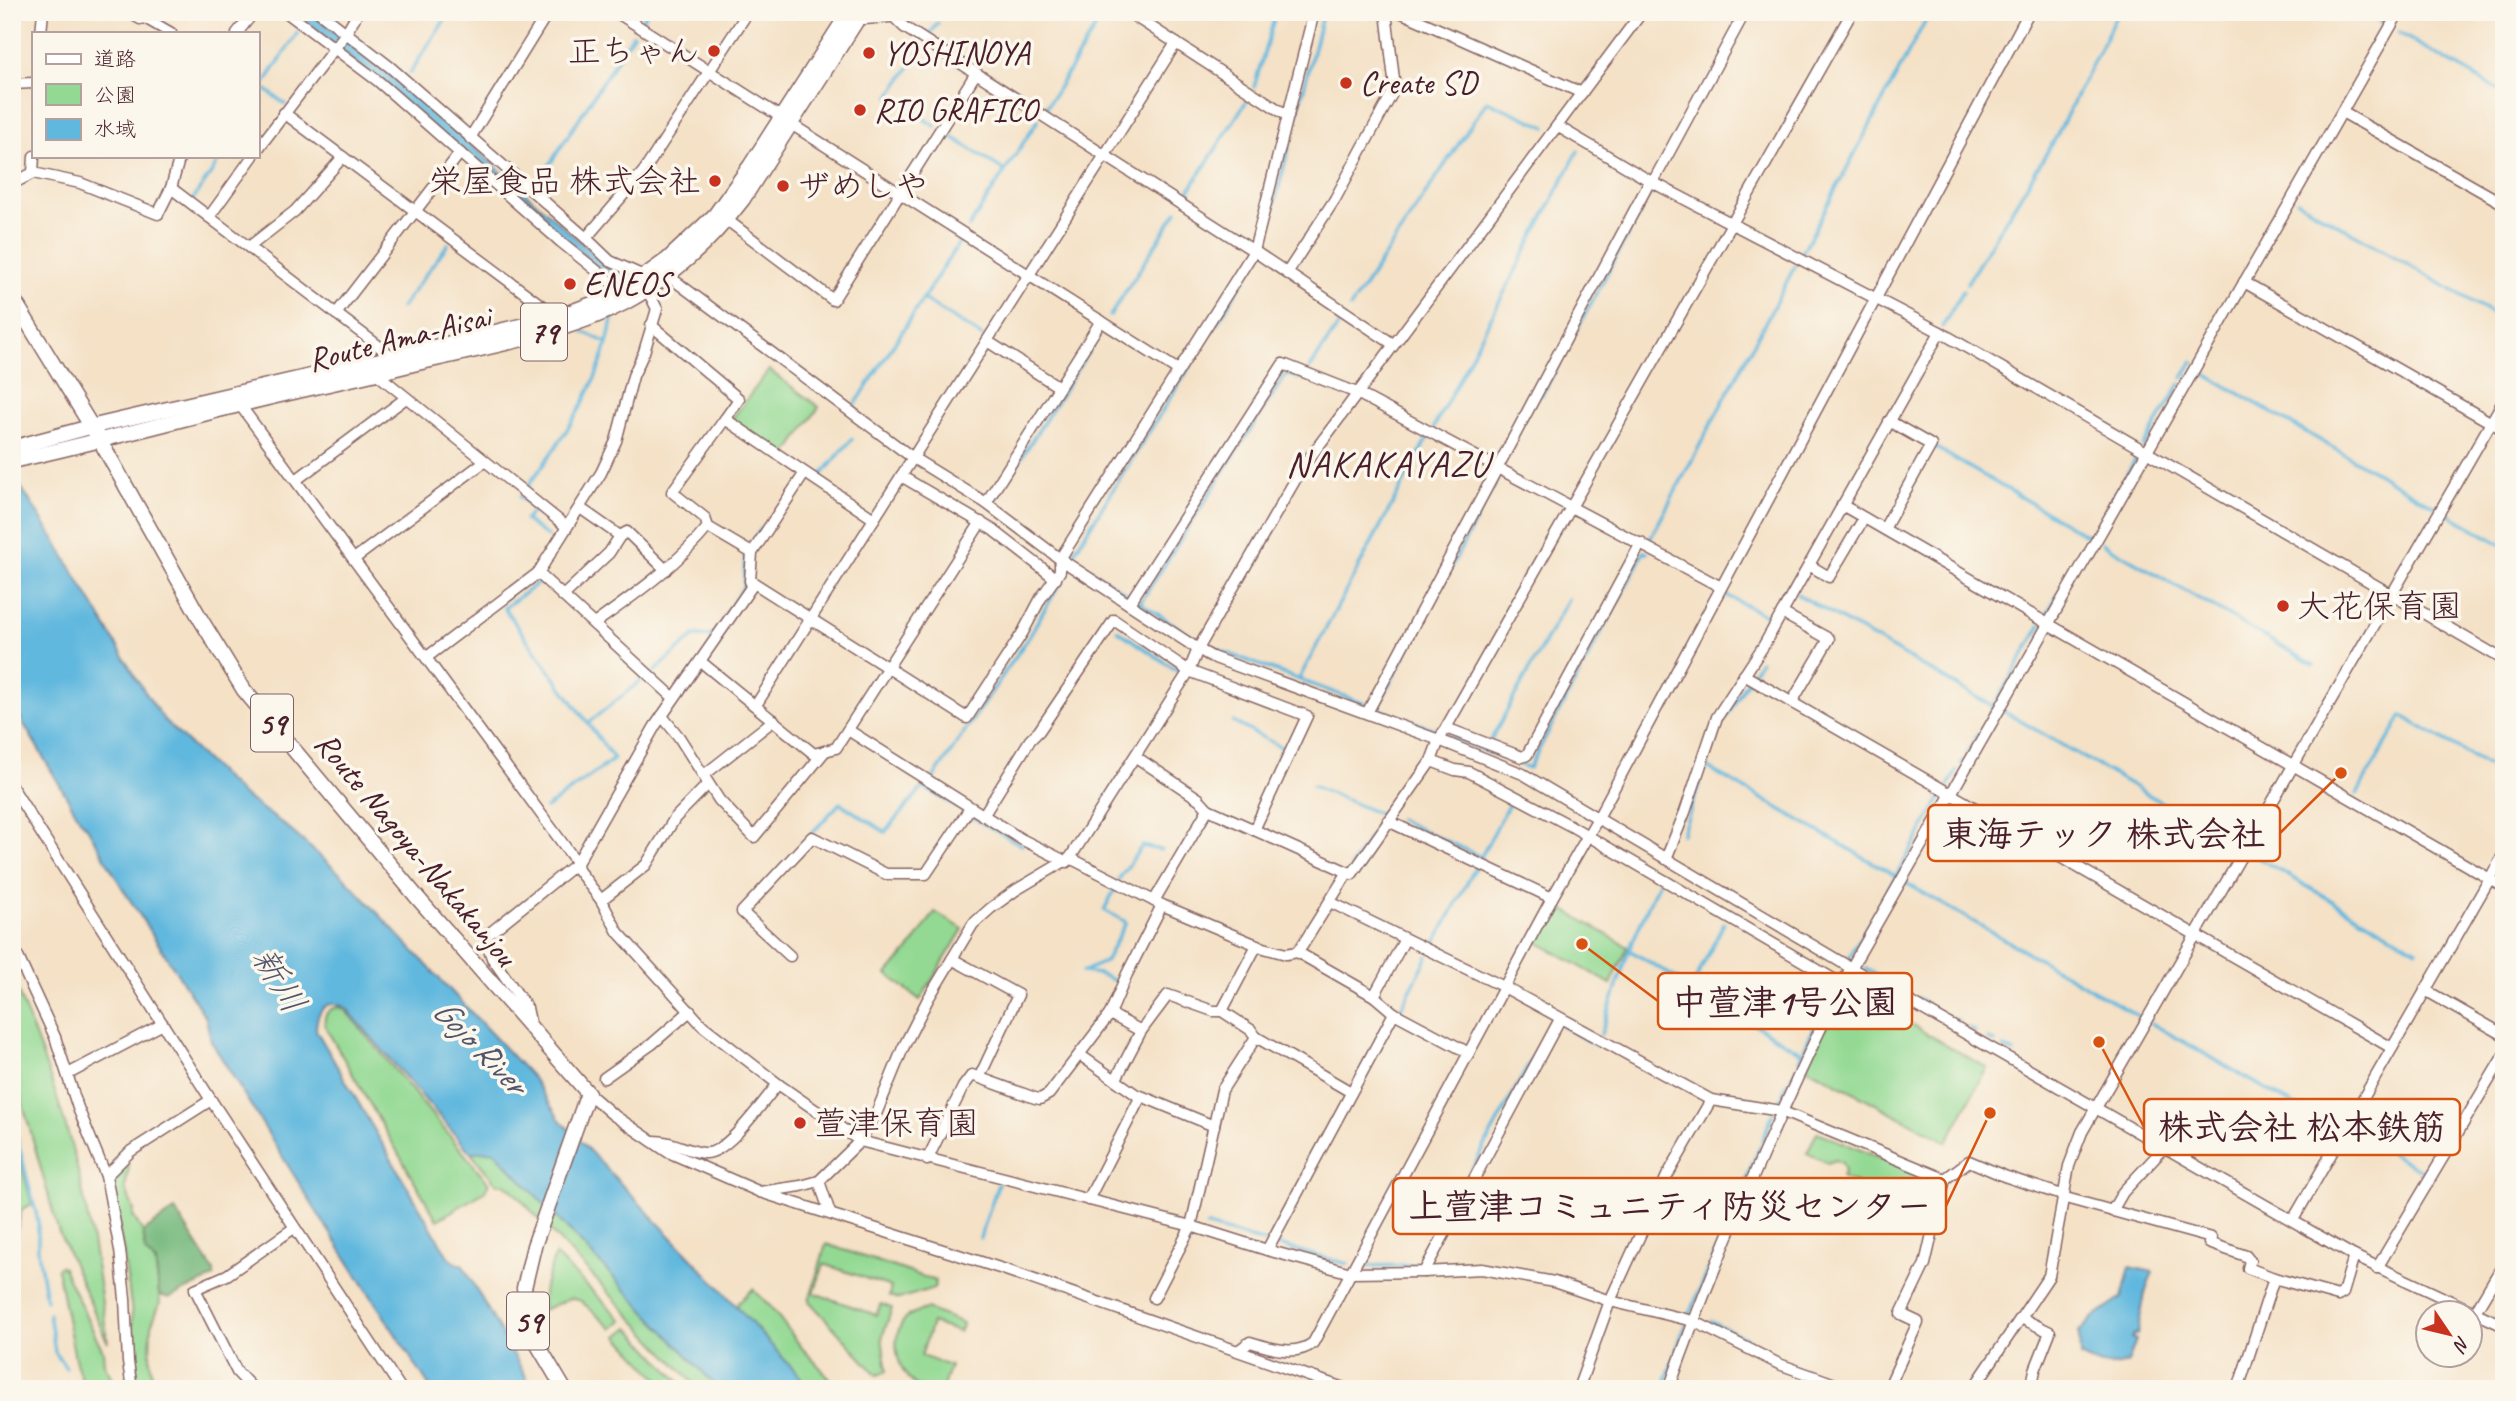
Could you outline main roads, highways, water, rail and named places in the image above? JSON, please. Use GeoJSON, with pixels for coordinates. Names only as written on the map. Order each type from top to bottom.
{"type":"FeatureCollection","features":[{"type":"Feature","properties":{"kind":"main road","name":"Route Ama-Aisai"},"geometry":{"type":"LineString","coordinates":[[61,443],[90,427],[557,317],[667,275],[696,253],[743,199],[786,121],[853,16]]}},
{"type":"Feature","properties":{"kind":"main road","name":"Route Ama-Aisai"},"geometry":{"type":"LineString","coordinates":[[61,443],[101,442],[240,405],[556,329],[608,310],[646,283],[715,215],[786,121]]}},
{"type":"Feature","properties":{"kind":"main road","name":"Route Nagoya-Nakakanjou"},"geometry":{"type":"LineString","coordinates":[[12,297],[101,442],[201,620],[244,690],[416,896],[531,1026],[587,1099],[534,1246],[524,1289],[529,1330],[564,1389]]}},
{"type":"Feature","properties":{"kind":"main road"},"geometry":{"type":"LineString","coordinates":[[12,448],[61,443]]}},
{"type":"Feature","properties":{"kind":"main road"},"geometry":{"type":"LineString","coordinates":[[12,461],[61,443]]}},
{"type":"Feature","properties":{"kind":"water"},"geometry":{"type":"Polygon","coordinates":[[[295,12],[310,12],[413,93],[585,246],[612,268],[625,274],[614,278],[601,270],[295,12]]]}},
{"type":"Feature","properties":{"kind":"water"},"geometry":{"type":"Polygon","coordinates":[[[12,473],[164,720],[240,793],[282,823],[343,876],[533,1078],[560,1120],[721,1289],[811,1389],[719,1389],[494,1151],[470,1152],[346,1008],[328,1005],[320,1012],[316,1030],[449,1258],[462,1264],[533,1389],[431,1389],[211,1041],[206,1018],[123,889],[12,704],[12,473]]]}},
{"type":"Feature","properties":{"kind":"water"},"geometry":{"type":"Polygon","coordinates":[[[2130,1267],[2153,1272],[2145,1293],[2137,1335],[2134,1334],[2132,1338],[2136,1340],[2128,1362],[2115,1366],[2092,1362],[2080,1356],[2079,1332],[2093,1318],[2122,1298],[2130,1267]]]}},
{"type":"Feature","properties":{"kind":"waterway"},"geometry":{"type":"LineString","coordinates":[[410,73],[450,12]]}},
{"type":"Feature","properties":{"kind":"waterway"},"geometry":{"type":"LineString","coordinates":[[642,20],[647,12]]}},
{"type":"Feature","properties":{"kind":"waterway"},"geometry":{"type":"LineString","coordinates":[[1046,108],[1105,12]]}},
{"type":"Feature","properties":{"kind":"waterway"},"geometry":{"type":"LineString","coordinates":[[1254,87],[1276,12]]}},
{"type":"Feature","properties":{"kind":"waterway"},"geometry":{"type":"LineString","coordinates":[[1263,249],[1323,12]]}},
{"type":"Feature","properties":{"kind":"waterway"},"geometry":{"type":"LineString","coordinates":[[1802,253],[1930,12]]}},
{"type":"Feature","properties":{"kind":"waterway"},"geometry":{"type":"LineString","coordinates":[[1967,283],[2055,139],[2118,12]]}},
{"type":"Feature","properties":{"kind":"waterway"},"geometry":{"type":"LineString","coordinates":[[2363,12],[2383,24]]}},
{"type":"Feature","properties":{"kind":"waterway"},"geometry":{"type":"LineString","coordinates":[[929,35],[938,23]]}},
{"type":"Feature","properties":{"kind":"waterway"},"geometry":{"type":"LineString","coordinates":[[259,92],[298,32]]}},
{"type":"Feature","properties":{"kind":"waterway"},"geometry":{"type":"LineString","coordinates":[[2399,33],[2504,93]]}},
{"type":"Feature","properties":{"kind":"waterway"},"geometry":{"type":"LineString","coordinates":[[536,186],[633,34]]}},
{"type":"Feature","properties":{"kind":"waterway"},"geometry":{"type":"LineString","coordinates":[[923,47],[890,96],[935,126]]}},
{"type":"Feature","properties":{"kind":"waterway"},"geometry":{"type":"LineString","coordinates":[[262,87],[285,104]]}},
{"type":"Feature","properties":{"kind":"waterway"},"geometry":{"type":"LineString","coordinates":[[1185,197],[1249,97]]}},
{"type":"Feature","properties":{"kind":"waterway"},"geometry":{"type":"LineString","coordinates":[[1350,308],[1487,101],[1546,127]]}},
{"type":"Feature","properties":{"kind":"waterway"},"geometry":{"type":"LineString","coordinates":[[969,227],[1038,120]]}},
{"type":"Feature","properties":{"kind":"waterway"},"geometry":{"type":"LineString","coordinates":[[946,133],[1005,171]]}},
{"type":"Feature","properties":{"kind":"waterway"},"geometry":{"type":"LineString","coordinates":[[1434,427],[1578,151]]}},
{"type":"Feature","properties":{"kind":"waterway"},"geometry":{"type":"LineString","coordinates":[[193,199],[220,158]]}},
{"type":"Feature","properties":{"kind":"waterway"},"geometry":{"type":"LineString","coordinates":[[1542,395],[1651,191]]}},
{"type":"Feature","properties":{"kind":"waterway"},"geometry":{"type":"LineString","coordinates":[[2297,201],[2504,320]]}},
{"type":"Feature","properties":{"kind":"waterway"},"geometry":{"type":"LineString","coordinates":[[1110,316],[1177,211]]}},
{"type":"Feature","properties":{"kind":"waterway"},"geometry":{"type":"LineString","coordinates":[[450,229],[518,280]]}},
{"type":"Feature","properties":{"kind":"waterway"},"geometry":{"type":"LineString","coordinates":[[855,405],[960,241]]}},
{"type":"Feature","properties":{"kind":"waterway"},"geometry":{"type":"LineString","coordinates":[[401,308],[448,244]]}},
{"type":"Feature","properties":{"kind":"waterway"},"geometry":{"type":"LineString","coordinates":[[1128,595],[1071,557],[1257,259]]}},
{"type":"Feature","properties":{"kind":"waterway"},"geometry":{"type":"LineString","coordinates":[[1649,541],[1795,266]]}},
{"type":"Feature","properties":{"kind":"waterway"},"geometry":{"type":"LineString","coordinates":[[1942,327],[1963,291]]}},
{"type":"Feature","properties":{"kind":"waterway"},"geometry":{"type":"LineString","coordinates":[[923,299],[983,337]]}},
{"type":"Feature","properties":{"kind":"waterway"},"geometry":{"type":"LineString","coordinates":[[1310,368],[1344,317]]}},
{"type":"Feature","properties":{"kind":"waterway"},"geometry":{"type":"LineString","coordinates":[[525,490],[567,430],[591,388],[600,366],[612,319]]}},
{"type":"Feature","properties":{"kind":"waterway"},"geometry":{"type":"LineString","coordinates":[[994,501],[1101,331]]}},
{"type":"Feature","properties":{"kind":"waterway"},"geometry":{"type":"LineString","coordinates":[[584,332],[607,343]]}},
{"type":"Feature","properties":{"kind":"waterway"},"geometry":{"type":"LineString","coordinates":[[2183,378],[2193,361]]}},
{"type":"Feature","properties":{"kind":"waterway"},"geometry":{"type":"LineString","coordinates":[[2200,371],[2434,506]]}},
{"type":"Feature","properties":{"kind":"waterway"},"geometry":{"type":"LineString","coordinates":[[1140,603],[1286,374],[1304,378]]}},
{"type":"Feature","properties":{"kind":"waterway"},"geometry":{"type":"LineString","coordinates":[[2143,447],[2180,384]]}},
{"type":"Feature","properties":{"kind":"waterway"},"geometry":{"type":"LineString","coordinates":[[1299,679],[1428,437]]}},
{"type":"Feature","properties":{"kind":"waterway"},"geometry":{"type":"LineString","coordinates":[[817,475],[820,477],[852,439]]}},
{"type":"Feature","properties":{"kind":"waterway"},"geometry":{"type":"LineString","coordinates":[[1936,448],[2091,538]]}},
{"type":"Feature","properties":{"kind":"waterway"},"geometry":{"type":"LineString","coordinates":[[2111,502],[2137,457]]}},
{"type":"Feature","properties":{"kind":"waterway"},"geometry":{"type":"LineString","coordinates":[[1377,708],[1500,474]]}},
{"type":"Feature","properties":{"kind":"waterway"},"geometry":{"type":"LineString","coordinates":[[520,497],[535,509],[525,520],[548,537]]}},
{"type":"Feature","properties":{"kind":"waterway"},"geometry":{"type":"LineString","coordinates":[[2102,518],[2107,509]]}},
{"type":"Feature","properties":{"kind":"waterway"},"geometry":{"type":"LineString","coordinates":[[2448,514],[2504,546]]}},
{"type":"Feature","properties":{"kind":"waterway"},"geometry":{"type":"LineString","coordinates":[[2082,554],[2099,524]]}},
{"type":"Feature","properties":{"kind":"waterway"},"geometry":{"type":"LineString","coordinates":[[751,544],[764,525]]}},
{"type":"Feature","properties":{"kind":"waterway"},"geometry":{"type":"LineString","coordinates":[[2102,543],[2314,665]]}},
{"type":"Feature","properties":{"kind":"waterway"},"geometry":{"type":"LineString","coordinates":[[1448,736],[1529,768],[1644,552],[1647,553]]}},
{"type":"Feature","properties":{"kind":"waterway"},"geometry":{"type":"LineString","coordinates":[[724,618],[744,586],[745,556]]}},
{"type":"Feature","properties":{"kind":"waterway"},"geometry":{"type":"LineString","coordinates":[[2045,617],[2074,567]]}},
{"type":"Feature","properties":{"kind":"waterway"},"geometry":{"type":"LineString","coordinates":[[538,583],[504,608],[614,759],[546,808]]}},
{"type":"Feature","properties":{"kind":"waterway"},"geometry":{"type":"LineString","coordinates":[[934,777],[1026,641],[1059,585]]}},
{"type":"Feature","properties":{"kind":"waterway"},"geometry":{"type":"LineString","coordinates":[[1797,594],[1994,707]]}},
{"type":"Feature","properties":{"kind":"waterway"},"geometry":{"type":"LineString","coordinates":[[1726,595],[1772,619]]}},
{"type":"Feature","properties":{"kind":"waterway"},"geometry":{"type":"LineString","coordinates":[[1491,740],[1568,599]]}},
{"type":"Feature","properties":{"kind":"waterway"},"geometry":{"type":"LineString","coordinates":[[1139,602],[1196,639]]}},
{"type":"Feature","properties":{"kind":"waterway"},"geometry":{"type":"LineString","coordinates":[[1990,713],[2041,625]]}},
{"type":"Feature","properties":{"kind":"waterway"},"geometry":{"type":"LineString","coordinates":[[1117,630],[1178,671]]}},
{"type":"Feature","properties":{"kind":"waterway"},"geometry":{"type":"LineString","coordinates":[[654,672],[694,636],[711,636],[714,633]]}},
{"type":"Feature","properties":{"kind":"waterway"},"geometry":{"type":"LineString","coordinates":[[1211,647],[1365,704]]}},
{"type":"Feature","properties":{"kind":"waterway"},"geometry":{"type":"LineString","coordinates":[[1752,674],[1760,661]]}},
{"type":"Feature","properties":{"kind":"waterway"},"geometry":{"type":"LineString","coordinates":[[588,723],[643,679]]}},
{"type":"Feature","properties":{"kind":"waterway"},"geometry":{"type":"LineString","coordinates":[[1712,749],[1719,729],[1748,680],[1750,682]]}},
{"type":"Feature","properties":{"kind":"waterway"},"geometry":{"type":"LineString","coordinates":[[1375,708],[1439,731]]}},
{"type":"Feature","properties":{"kind":"waterway"},"geometry":{"type":"LineString","coordinates":[[2003,711],[2239,847]]}},
{"type":"Feature","properties":{"kind":"waterway"},"geometry":{"type":"LineString","coordinates":[[2357,794],[2402,716],[2504,775]]}},
{"type":"Feature","properties":{"kind":"waterway"},"geometry":{"type":"LineString","coordinates":[[1982,728],[1987,719]]}},
{"type":"Feature","properties":{"kind":"waterway"},"geometry":{"type":"LineString","coordinates":[[1233,722],[1283,748],[1276,762]]}},
{"type":"Feature","properties":{"kind":"waterway"},"geometry":{"type":"LineString","coordinates":[[1975,739],[1978,734]]}},
{"type":"Feature","properties":{"kind":"waterway"},"geometry":{"type":"LineString","coordinates":[[1967,753],[1973,743]]}},
{"type":"Feature","properties":{"kind":"waterway"},"geometry":{"type":"LineString","coordinates":[[1705,766],[1896,876]]}},
{"type":"Feature","properties":{"kind":"waterway"},"geometry":{"type":"LineString","coordinates":[[1948,786],[1957,771]]}},
{"type":"Feature","properties":{"kind":"waterway"},"geometry":{"type":"LineString","coordinates":[[1682,834],[1700,782]]}},
{"type":"Feature","properties":{"kind":"waterway"},"geometry":{"type":"LineString","coordinates":[[1313,786],[1384,816],[1351,866]]}},
{"type":"Feature","properties":{"kind":"waterway"},"geometry":{"type":"LineString","coordinates":[[813,832],[840,803],[885,832],[923,787],[962,810]]}},
{"type":"Feature","properties":{"kind":"waterway"},"geometry":{"type":"LineString","coordinates":[[1849,958],[1942,793]]}},
{"type":"Feature","properties":{"kind":"waterway"},"geometry":{"type":"LineString","coordinates":[[1481,857],[1511,800]]}},
{"type":"Feature","properties":{"kind":"waterway"},"geometry":{"type":"LineString","coordinates":[[970,816],[1022,845]]}},
{"type":"Feature","properties":{"kind":"waterway"},"geometry":{"type":"LineString","coordinates":[[1398,819],[1481,857]]}},
{"type":"Feature","properties":{"kind":"waterway"},"geometry":{"type":"LineString","coordinates":[[1119,879],[1142,846],[1161,850]]}},
{"type":"Feature","properties":{"kind":"waterway"},"geometry":{"type":"LineString","coordinates":[[2253,855],[2417,950]]}},
{"type":"Feature","properties":{"kind":"waterway"},"geometry":{"type":"LineString","coordinates":[[1433,947],[1475,868]]}},
{"type":"Feature","properties":{"kind":"waterway"},"geometry":{"type":"LineString","coordinates":[[1601,1034],[1629,950],[1658,883]]}},
{"type":"Feature","properties":{"kind":"waterway"},"geometry":{"type":"LineString","coordinates":[[1906,883],[2140,1017]]}},
{"type":"Feature","properties":{"kind":"waterway"},"geometry":{"type":"LineString","coordinates":[[1116,887],[1104,910],[1126,922],[1105,962],[1082,972],[1099,974],[1120,983]]}},
{"type":"Feature","properties":{"kind":"waterway"},"geometry":{"type":"LineString","coordinates":[[1692,987],[1724,923]]}},
{"type":"Feature","properties":{"kind":"waterway"},"geometry":{"type":"LineString","coordinates":[[1629,950],[1802,1053]]}},
{"type":"Feature","properties":{"kind":"waterway"},"geometry":{"type":"LineString","coordinates":[[1400,1010],[1428,956]]}},
{"type":"Feature","properties":{"kind":"waterway"},"geometry":{"type":"LineString","coordinates":[[1866,969],[1883,979]]}},
{"type":"Feature","properties":{"kind":"waterway"},"geometry":{"type":"LineString","coordinates":[[1890,983],[1909,994]]}},
{"type":"Feature","properties":{"kind":"waterway"},"geometry":{"type":"LineString","coordinates":[[1832,992],[1835,984]]}},
{"type":"Feature","properties":{"kind":"waterway"},"geometry":{"type":"LineString","coordinates":[[1826,1003],[1829,997]]}},
{"type":"Feature","properties":{"kind":"waterway"},"geometry":{"type":"LineString","coordinates":[[1917,998],[1933,1008]]}},
{"type":"Feature","properties":{"kind":"waterway"},"geometry":{"type":"LineString","coordinates":[[1819,1019],[1821,1013]]}},
{"type":"Feature","properties":{"kind":"waterway"},"geometry":{"type":"LineString","coordinates":[[1952,1018],[1958,1021]]}},
{"type":"Feature","properties":{"kind":"waterway"},"geometry":{"type":"LineString","coordinates":[[1364,1266],[1420,1265],[1552,1022]]}},
{"type":"Feature","properties":{"kind":"waterway"},"geometry":{"type":"LineString","coordinates":[[2151,1023],[2339,1131]]}},
{"type":"Feature","properties":{"kind":"waterway"},"geometry":{"type":"LineString","coordinates":[[1799,1060],[1815,1025]]}},
{"type":"Feature","properties":{"kind":"waterway"},"geometry":{"type":"LineString","coordinates":[[1562,1026],[1596,1045]]}},
{"type":"Feature","properties":{"kind":"waterway"},"geometry":{"type":"LineString","coordinates":[[1969,1028],[1975,1031]]}},
{"type":"Feature","properties":{"kind":"waterway"},"geometry":{"type":"LineString","coordinates":[[1988,1039],[1995,1042]]}},
{"type":"Feature","properties":{"kind":"waterway"},"geometry":{"type":"LineString","coordinates":[[2004,1048],[2014,1053]]}},
{"type":"Feature","properties":{"kind":"waterway"},"geometry":{"type":"LineString","coordinates":[[1783,1093],[1788,1082]]}},
{"type":"Feature","properties":{"kind":"waterway"},"geometry":{"type":"LineString","coordinates":[[1776,1106],[1781,1097]]}},
{"type":"Feature","properties":{"kind":"waterway"},"geometry":{"type":"LineString","coordinates":[[1762,1141],[1773,1114]]}},
{"type":"Feature","properties":{"kind":"waterway"},"geometry":{"type":"LineString","coordinates":[[12,1118],[38,1221],[38,1250],[46,1300]]}},
{"type":"Feature","properties":{"kind":"waterway"},"geometry":{"type":"LineString","coordinates":[[2351,1130],[2429,1175]]}},
{"type":"Feature","properties":{"kind":"waterway"},"geometry":{"type":"LineString","coordinates":[[1728,1221],[1760,1147]]}},
{"type":"Feature","properties":{"kind":"waterway"},"geometry":{"type":"LineString","coordinates":[[2233,1181],[2246,1188]]}},
{"type":"Feature","properties":{"kind":"waterway"},"geometry":{"type":"LineString","coordinates":[[980,1238],[998,1184]]}},
{"type":"Feature","properties":{"kind":"waterway"},"geometry":{"type":"LineString","coordinates":[[1207,1226],[1265,1242]]}},
{"type":"Feature","properties":{"kind":"waterway"},"geometry":{"type":"LineString","coordinates":[[1173,1272],[1194,1233]]}},
{"type":"Feature","properties":{"kind":"waterway"},"geometry":{"type":"LineString","coordinates":[[1274,1244],[1348,1264]]}},
{"type":"Feature","properties":{"kind":"waterway"},"geometry":{"type":"LineString","coordinates":[[1712,1261],[1718,1246]]}},
{"type":"Feature","properties":{"kind":"waterway"},"geometry":{"type":"LineString","coordinates":[[1690,1314],[1710,1266]]}},
{"type":"Feature","properties":{"kind":"waterway"},"geometry":{"type":"LineString","coordinates":[[49,1314],[55,1352],[66,1368]]}},
{"type":"Feature","properties":{"kind":"waterway"},"geometry":{"type":"LineString","coordinates":[[1711,1321],[1749,1340]]}},
{"type":"Feature","properties":{"kind":"waterway"},"geometry":{"type":"LineString","coordinates":[[1663,1389],[1685,1325]]}},
{"type":"Feature","properties":{"kind":"place","name":"正ちゃん"},"geometry":{"type":"Point","coordinates":[714,51]}},
{"type":"Feature","properties":{"kind":"place","name":"YOSHINOYA"},"geometry":{"type":"Point","coordinates":[869,53]}},
{"type":"Feature","properties":{"kind":"place","name":"Create SD"},"geometry":{"type":"Point","coordinates":[1346,83]}},
{"type":"Feature","properties":{"kind":"place","name":"RIO GRAFICO"},"geometry":{"type":"Point","coordinates":[860,110]}},
{"type":"Feature","properties":{"kind":"place","name":"栄屋食品 株式会社"},"geometry":{"type":"Point","coordinates":[715,181]}},
{"type":"Feature","properties":{"kind":"place","name":"ザめしや"},"geometry":{"type":"Point","coordinates":[783,186]}},
{"type":"Feature","properties":{"kind":"place","name":"ENEOS"},"geometry":{"type":"Point","coordinates":[570,284]}},
{"type":"Feature","properties":{"kind":"place","name":"大花保育園"},"geometry":{"type":"Point","coordinates":[2283,606]}},
{"type":"Feature","properties":{"kind":"place","name":"東海テック 株式会社"},"geometry":{"type":"Point","coordinates":[2341,773]}},
{"type":"Feature","properties":{"kind":"place","name":"中萱津1号公園"},"geometry":{"type":"Point","coordinates":[1582,944]}},
{"type":"Feature","properties":{"kind":"place","name":"株式会社 松本鉄筋"},"geometry":{"type":"Point","coordinates":[2099,1042]}},
{"type":"Feature","properties":{"kind":"place","name":"上萱津コミュニティ防災センター"},"geometry":{"type":"Point","coordinates":[1990,1113]}},
{"type":"Feature","properties":{"kind":"place","name":"萱津保育園"},"geometry":{"type":"Point","coordinates":[800,1123]}},
{"type":"Feature","properties":{"kind":"district","name":"NAKAKAYAZU"},"geometry":{"type":"Point","coordinates":[1388,463]}},
{"type":"Feature","properties":{"kind":"water label","name":"新川"},"geometry":{"type":"Point","coordinates":[279,980]}},
{"type":"Feature","properties":{"kind":"water label","name":"Gojo River"},"geometry":{"type":"Point","coordinates":[480,1046]}}]}
